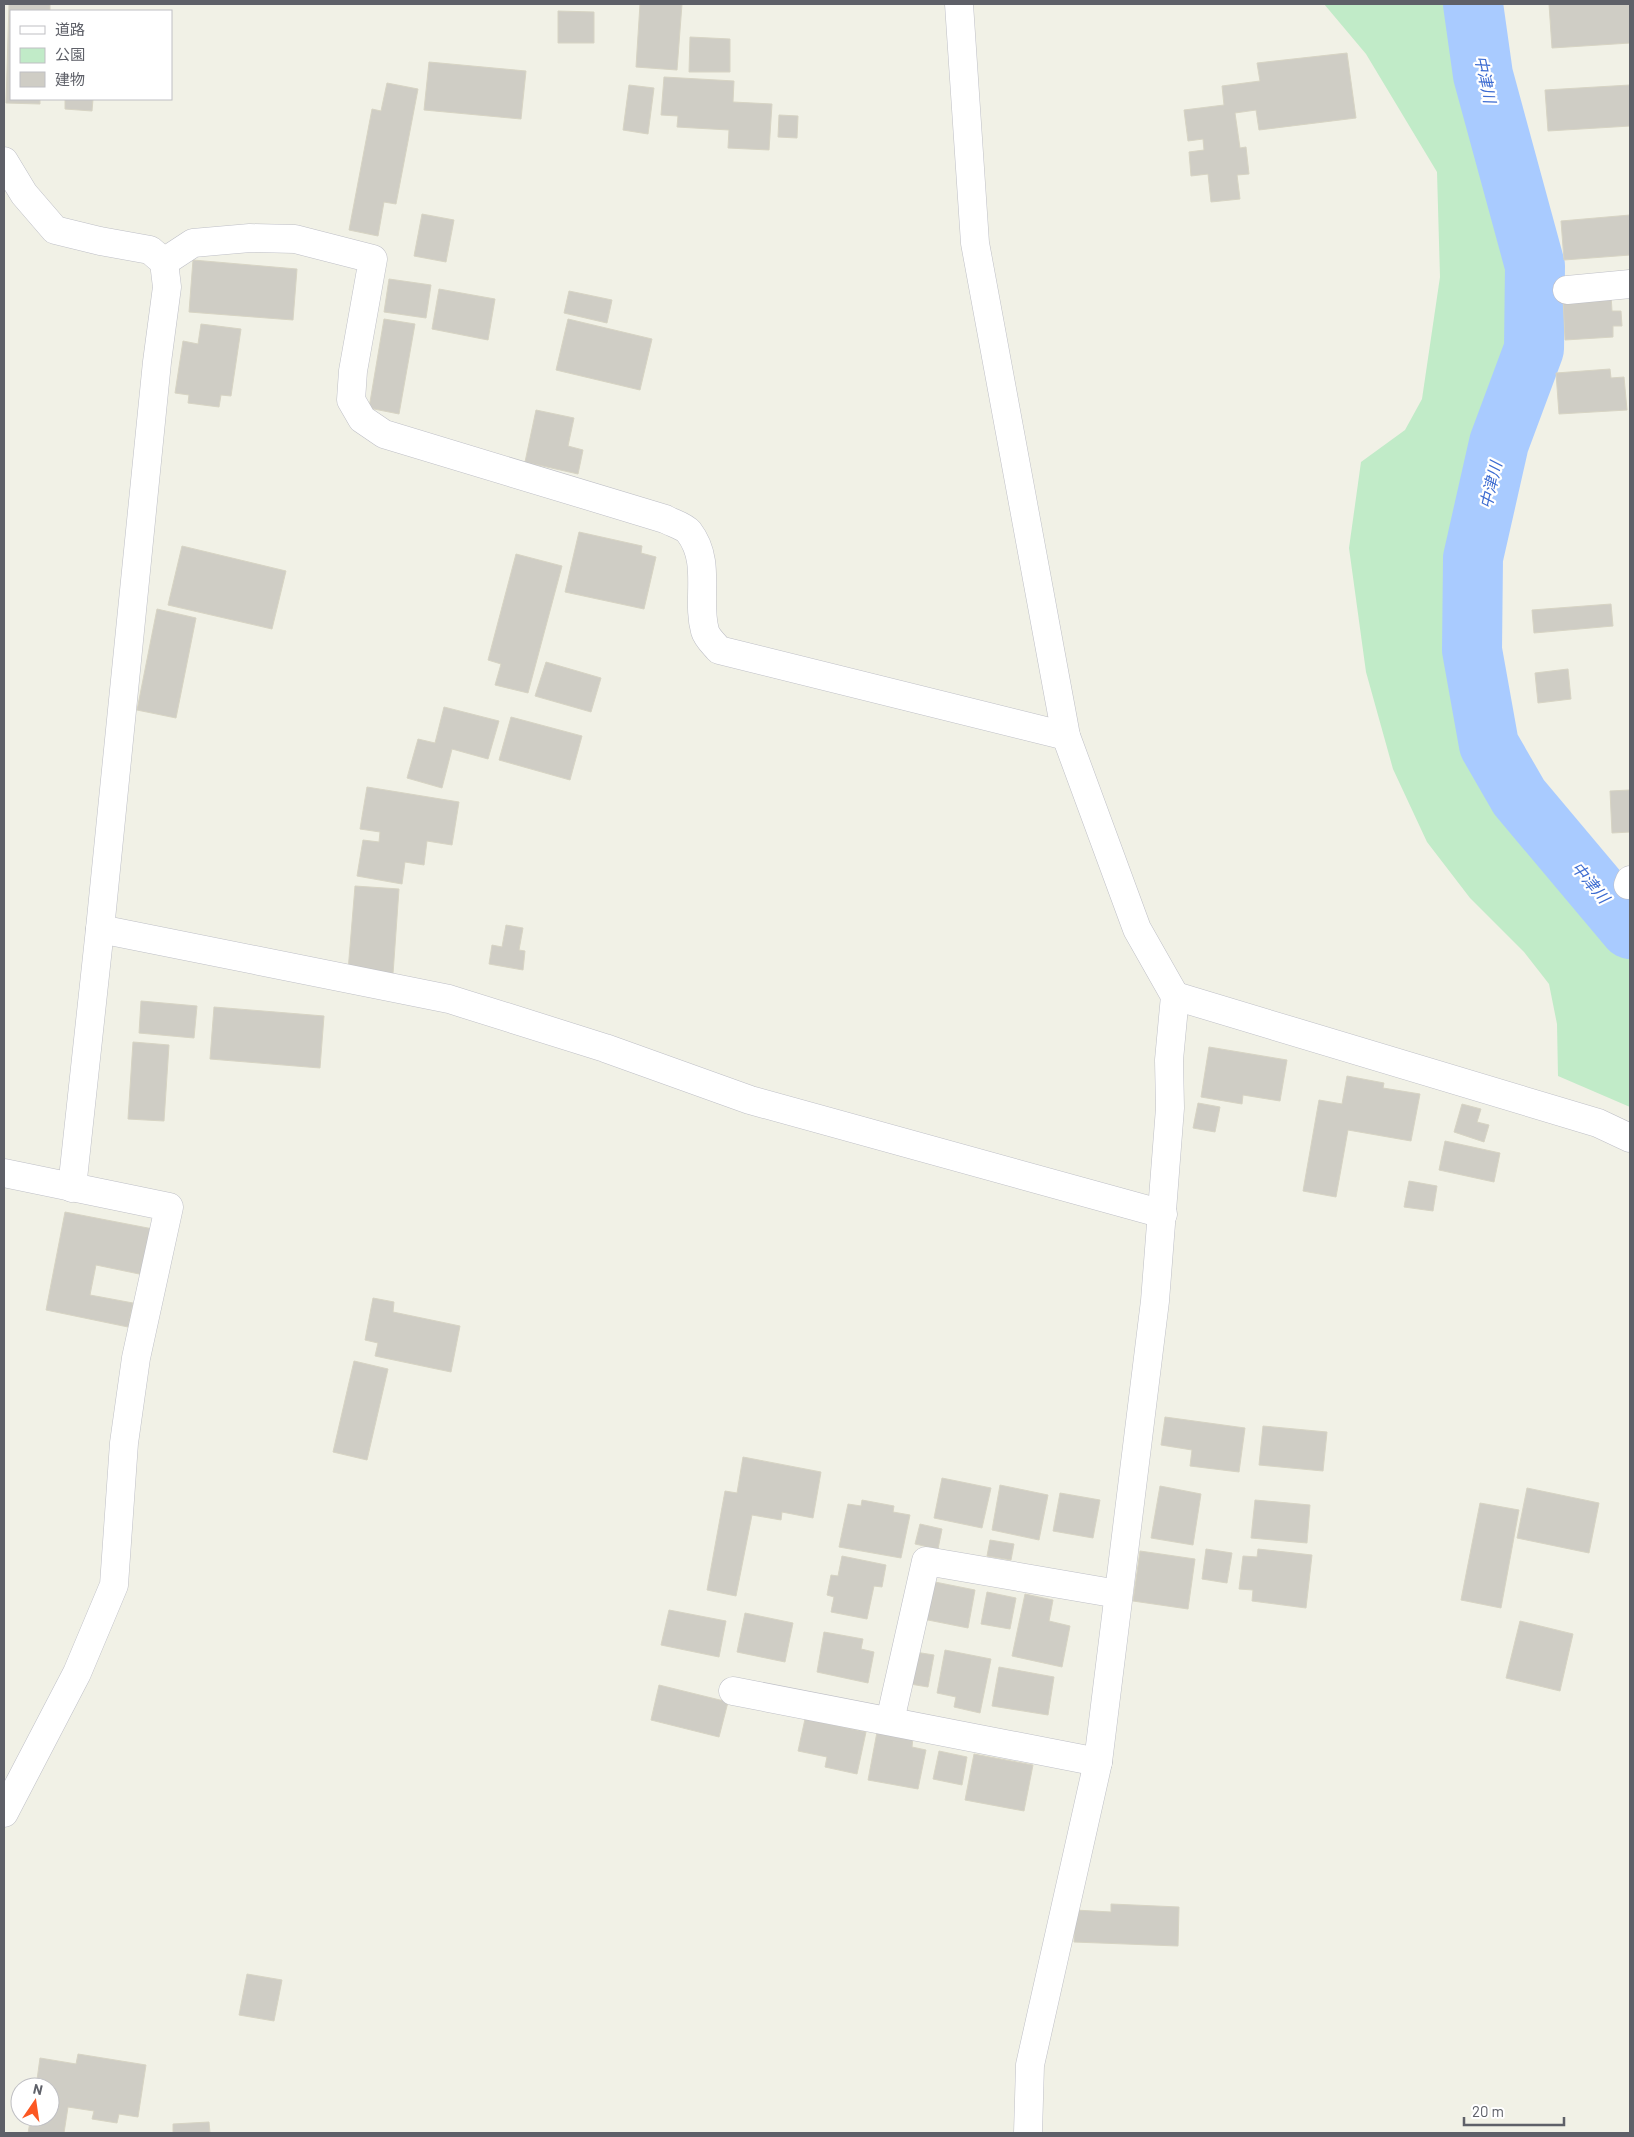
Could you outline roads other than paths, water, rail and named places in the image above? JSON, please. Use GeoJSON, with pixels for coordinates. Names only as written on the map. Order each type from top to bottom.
{"type":"FeatureCollection","features":[{"type":"Feature","properties":{"kind":"street"},"geometry":{"type":"LineString","coordinates":[[958,4],[975,243],[1066,736],[1137,929],[1175,996],[1169,1060],[1170,1108],[1155,1301],[1098,1762],[1030,2065],[1028,2133]]}},
{"type":"Feature","properties":{"kind":"street"},"geometry":{"type":"LineString","coordinates":[[4,162],[24,194],[55,230],[150,250],[164,262],[167,287],[157,362],[72,1188]]}},
{"type":"Feature","properties":{"kind":"street"},"geometry":{"type":"LineString","coordinates":[[164,262],[193,243],[250,238],[295,239],[374,259],[352,371],[351,400],[362,419],[384,434],[665,519],[688,531],[698,549],[702,569],[702,610],[705,633],[719,650],[1066,736]]}},
{"type":"Feature","properties":{"kind":"street"},"geometry":{"type":"LineString","coordinates":[[1567,290],[1630,284]]}},
{"type":"Feature","properties":{"kind":"street"},"geometry":{"type":"LineString","coordinates":[[100,930],[449,999],[605,1048],[750,1100],[1163,1214]]}},
{"type":"Feature","properties":{"kind":"street"},"geometry":{"type":"LineString","coordinates":[[1175,996],[1598,1123],[1630,1138]]}},
{"type":"Feature","properties":{"kind":"street"},"geometry":{"type":"LineString","coordinates":[[4,1173],[169,1207],[136,1358],[124,1443],[114,1585],[77,1672],[4,1813]]}},
{"type":"Feature","properties":{"kind":"street"},"geometry":{"type":"LineString","coordinates":[[890,1721],[926,1561],[1118,1594]]}},
{"type":"Feature","properties":{"kind":"street"},"geometry":{"type":"LineString","coordinates":[[732,1690],[1098,1762]]}},
{"type":"Feature","properties":{"kind":"waterway","name":"中津川"},"geometry":{"type":"LineString","coordinates":[[1473,4],[1483,75],[1535,266],[1534,349],[1499,443],[1473,558],[1472,650],[1489,745],[1519,797],[1630,929]]}}]}
